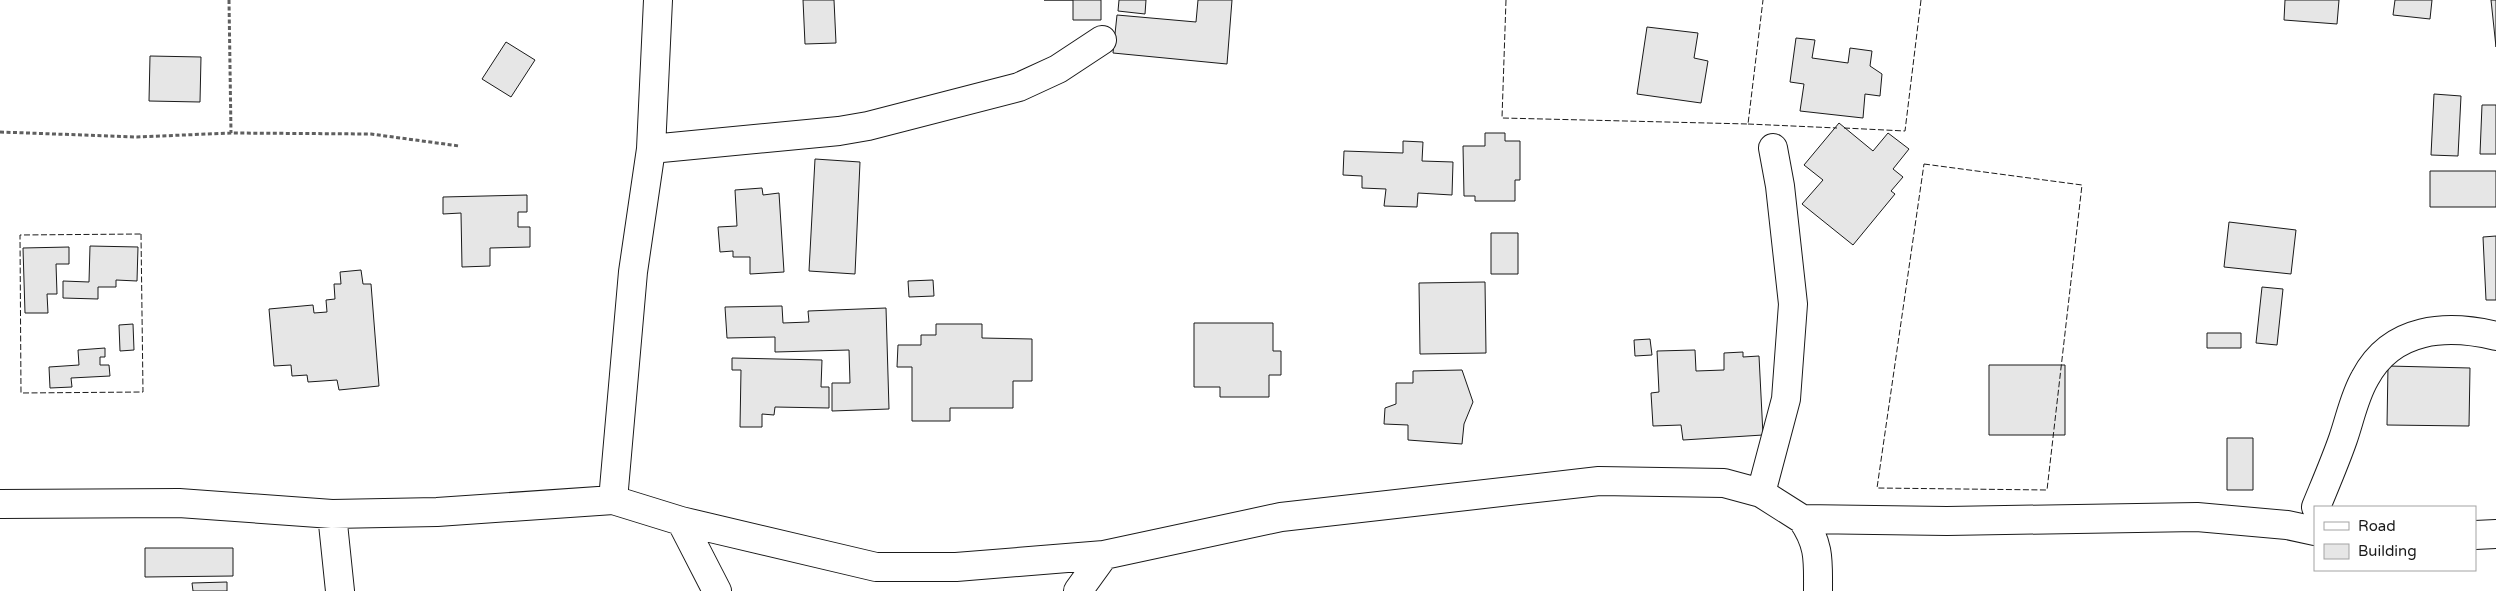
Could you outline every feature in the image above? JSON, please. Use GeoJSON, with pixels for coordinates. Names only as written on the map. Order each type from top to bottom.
{"type":"FeatureCollection","features":[{"type":"Feature","properties":{"kind":"street"},"geometry":{"type":"LineString","coordinates":[[613,500],[633,272],[652,149],[658,0]]}},
{"type":"Feature","properties":{"kind":"street"},"geometry":{"type":"LineString","coordinates":[[652,149],[839,131],[868,126],[1019,87],[1058,68],[1102,40]]}},
{"type":"Feature","properties":{"kind":"street"},"geometry":{"type":"LineString","coordinates":[[1761,492],[1786,399],[1793,304],[1780,186],[1773,148]]}},
{"type":"Feature","properties":{"kind":"street"},"geometry":{"type":"LineString","coordinates":[[2318,506],[2365,377],[2391,347],[2412,336],[2439,330],[2468,330],[2496,336]]}},
{"type":"Feature","properties":{"kind":"street"},"geometry":{"type":"LineString","coordinates":[[0,504],[179,502],[332,514],[437,512],[613,500],[681,521],[876,566],[956,567],[1104,555],[1282,517],[1599,481],[1724,483],[1761,492],[1802,520],[1813,535],[1818,550],[1818,591]]}},
{"type":"Feature","properties":{"kind":"street"},"geometry":{"type":"LineString","coordinates":[[332,514],[340,591]]}},
{"type":"Feature","properties":{"kind":"street"},"geometry":{"type":"LineString","coordinates":[[1802,520],[1947,521],[2197,517],[2242,520],[2313,519]]}},
{"type":"Feature","properties":{"kind":"street"},"geometry":{"type":"LineString","coordinates":[[681,521],[717,591]]}},
{"type":"Feature","properties":{"kind":"street"},"geometry":{"type":"LineString","coordinates":[[2476,535],[2496,534]]}},
{"type":"Feature","properties":{"kind":"street"},"geometry":{"type":"LineString","coordinates":[[1078,591],[1104,555]]}},
{"type":"Feature","properties":{"kind":"path"},"geometry":{"type":"LineString","coordinates":[[229,0],[231,133]]}},
{"type":"Feature","properties":{"kind":"path"},"geometry":{"type":"LineString","coordinates":[[0,132],[137,137],[231,133],[372,134],[459,146]]}},
{"type":"Feature","properties":{"kind":"building"},"geometry":{"type":"Polygon","coordinates":[[[803,0],[834,0],[836,43],[805,44],[803,0]]]}},
{"type":"Feature","properties":{"kind":"building"},"geometry":{"type":"Polygon","coordinates":[[[1073,0],[1101,0],[1101,20],[1073,20],[1073,0]]]}},
{"type":"Feature","properties":{"kind":"building"},"geometry":{"type":"Polygon","coordinates":[[[1119,0],[1146,0],[1145,14],[1118,11],[1119,0]]]}},
{"type":"Feature","properties":{"kind":"building"},"geometry":{"type":"Polygon","coordinates":[[[1198,0],[1232,0],[1227,64],[1113,53],[1117,15],[1196,22],[1198,0]]]}},
{"type":"Feature","properties":{"kind":"building"},"geometry":{"type":"Polygon","coordinates":[[[2285,0],[2339,0],[2337,24],[2284,20],[2285,0]]]}},
{"type":"Feature","properties":{"kind":"building"},"geometry":{"type":"Polygon","coordinates":[[[2395,0],[2432,0],[2430,19],[2393,15],[2395,0]]]}},
{"type":"Feature","properties":{"kind":"building"},"geometry":{"type":"Polygon","coordinates":[[[2491,0],[2496,0],[2496,47],[2491,0]]]}},
{"type":"Feature","properties":{"kind":"building"},"geometry":{"type":"Polygon","coordinates":[[[1647,27],[1698,33],[1694,58],[1708,61],[1701,103],[1637,94],[1647,27]]]}},
{"type":"Feature","properties":{"kind":"building"},"geometry":{"type":"Polygon","coordinates":[[[1796,38],[1815,40],[1812,58],[1848,63],[1850,48],[1872,51],[1870,66],[1882,74],[1880,96],[1865,94],[1863,118],[1800,111],[1804,84],[1790,82],[1796,38]]]}},
{"type":"Feature","properties":{"kind":"building"},"geometry":{"type":"Polygon","coordinates":[[[506,42],[535,60],[511,97],[482,79],[506,42]]]}},
{"type":"Feature","properties":{"kind":"building"},"geometry":{"type":"Polygon","coordinates":[[[150,56],[201,57],[200,102],[149,101],[150,56]]]}},
{"type":"Feature","properties":{"kind":"building"},"geometry":{"type":"Polygon","coordinates":[[[2434,94],[2461,96],[2458,156],[2431,155],[2434,94]]]}},
{"type":"Feature","properties":{"kind":"building"},"geometry":{"type":"Polygon","coordinates":[[[2482,105],[2496,105],[2496,154],[2480,154],[2482,105]]]}},
{"type":"Feature","properties":{"kind":"building"},"geometry":{"type":"Polygon","coordinates":[[[1839,123],[1873,151],[1888,133],[1909,149],[1893,169],[1903,177],[1891,191],[1895,194],[1853,245],[1802,204],[1823,180],[1804,165],[1839,123]]]}},
{"type":"Feature","properties":{"kind":"building"},"geometry":{"type":"Polygon","coordinates":[[[1485,133],[1505,133],[1505,141],[1520,141],[1520,180],[1515,180],[1515,201],[1475,201],[1475,196],[1464,196],[1463,146],[1485,146],[1485,133]]]}},
{"type":"Feature","properties":{"kind":"building"},"geometry":{"type":"Polygon","coordinates":[[[1403,141],[1423,142],[1422,161],[1453,162],[1452,195],[1418,193],[1417,207],[1384,206],[1386,189],[1362,188],[1362,176],[1343,175],[1344,151],[1403,153],[1403,141]]]}},
{"type":"Feature","properties":{"kind":"building"},"geometry":{"type":"Polygon","coordinates":[[[815,159],[860,162],[855,274],[809,271],[815,159]]]}},
{"type":"Feature","properties":{"kind":"building"},"geometry":{"type":"Polygon","coordinates":[[[2430,171],[2496,171],[2496,207],[2430,207],[2430,171]]]}},
{"type":"Feature","properties":{"kind":"building"},"geometry":{"type":"Polygon","coordinates":[[[762,188],[763,195],[779,193],[784,272],[750,274],[750,257],[733,257],[733,251],[720,252],[718,227],[737,226],[735,190],[762,188]]]}},
{"type":"Feature","properties":{"kind":"building"},"geometry":{"type":"Polygon","coordinates":[[[527,195],[527,212],[518,212],[518,227],[530,227],[530,247],[490,248],[490,266],[462,267],[461,213],[443,214],[443,197],[527,195]]]}},
{"type":"Feature","properties":{"kind":"building"},"geometry":{"type":"Polygon","coordinates":[[[2229,222],[2296,230],[2291,274],[2224,267],[2229,222]]]}},
{"type":"Feature","properties":{"kind":"building"},"geometry":{"type":"Polygon","coordinates":[[[1491,233],[1518,233],[1518,274],[1491,274],[1491,233]]]}},
{"type":"Feature","properties":{"kind":"building"},"geometry":{"type":"Polygon","coordinates":[[[2496,236],[2496,300],[2486,300],[2483,237],[2496,236]]]}},
{"type":"Feature","properties":{"kind":"building"},"geometry":{"type":"Polygon","coordinates":[[[90,246],[138,247],[137,281],[116,280],[116,287],[98,287],[98,299],[63,298],[63,281],[89,282],[90,246]]]}},
{"type":"Feature","properties":{"kind":"building"},"geometry":{"type":"Polygon","coordinates":[[[69,247],[69,264],[56,264],[57,294],[47,294],[48,313],[25,313],[23,248],[69,247]]]}},
{"type":"Feature","properties":{"kind":"building"},"geometry":{"type":"Polygon","coordinates":[[[361,270],[363,284],[371,284],[379,386],[339,390],[337,380],[308,382],[307,375],[292,376],[291,365],[274,366],[269,309],[313,305],[314,313],[327,312],[326,300],[335,299],[334,284],[341,284],[340,272],[361,270]]]}},
{"type":"Feature","properties":{"kind":"building"},"geometry":{"type":"Polygon","coordinates":[[[933,280],[934,296],[909,297],[908,281],[933,280]]]}},
{"type":"Feature","properties":{"kind":"building"},"geometry":{"type":"Polygon","coordinates":[[[1485,282],[1486,353],[1420,354],[1419,283],[1485,282]]]}},
{"type":"Feature","properties":{"kind":"building"},"geometry":{"type":"Polygon","coordinates":[[[2262,287],[2283,289],[2277,345],[2256,343],[2262,287]]]}},
{"type":"Feature","properties":{"kind":"building"},"geometry":{"type":"Polygon","coordinates":[[[782,306],[783,323],[809,322],[808,311],[886,308],[889,409],[832,411],[832,383],[850,383],[849,350],[775,352],[775,337],[727,338],[725,307],[782,306]]]}},
{"type":"Feature","properties":{"kind":"building"},"geometry":{"type":"Polygon","coordinates":[[[1194,323],[1273,323],[1273,351],[1281,351],[1281,375],[1269,375],[1269,397],[1220,397],[1220,387],[1194,387],[1194,323]]]}},
{"type":"Feature","properties":{"kind":"building"},"geometry":{"type":"Polygon","coordinates":[[[133,324],[134,350],[120,351],[119,325],[133,324]]]}},
{"type":"Feature","properties":{"kind":"building"},"geometry":{"type":"Polygon","coordinates":[[[936,324],[982,324],[982,338],[1032,339],[1032,381],[1013,381],[1013,408],[950,408],[950,421],[912,421],[912,367],[897,367],[898,345],[921,345],[921,335],[936,335],[936,324]]]}},
{"type":"Feature","properties":{"kind":"building"},"geometry":{"type":"Polygon","coordinates":[[[2207,333],[2241,333],[2241,348],[2207,348],[2207,333]]]}},
{"type":"Feature","properties":{"kind":"building"},"geometry":{"type":"Polygon","coordinates":[[[1650,339],[1652,355],[1635,356],[1634,340],[1650,339]]]}},
{"type":"Feature","properties":{"kind":"building"},"geometry":{"type":"Polygon","coordinates":[[[105,348],[105,357],[100,357],[100,365],[109,365],[110,376],[71,378],[72,387],[50,388],[49,367],[79,365],[78,350],[105,348]]]}},
{"type":"Feature","properties":{"kind":"building"},"geometry":{"type":"Polygon","coordinates":[[[1695,350],[1696,371],[1724,370],[1724,353],[1743,352],[1743,357],[1759,356],[1763,435],[1683,440],[1681,425],[1653,426],[1651,393],[1659,392],[1657,351],[1695,350]]]}},
{"type":"Feature","properties":{"kind":"building"},"geometry":{"type":"Polygon","coordinates":[[[732,358],[822,360],[821,387],[829,387],[829,408],[775,407],[774,415],[762,414],[762,427],[740,427],[741,370],[732,370],[732,358]]]}},
{"type":"Feature","properties":{"kind":"building"},"geometry":{"type":"Polygon","coordinates":[[[1989,365],[2065,365],[2065,435],[1989,435],[1989,365]]]}},
{"type":"Feature","properties":{"kind":"building"},"geometry":{"type":"Polygon","coordinates":[[[2388,366],[2470,368],[2469,426],[2387,425],[2388,366]]]}},
{"type":"Feature","properties":{"kind":"building"},"geometry":{"type":"Polygon","coordinates":[[[1462,370],[1473,402],[1464,424],[1462,444],[1408,440],[1408,425],[1384,424],[1385,408],[1396,404],[1396,383],[1413,383],[1413,371],[1462,370]]]}},
{"type":"Feature","properties":{"kind":"building"},"geometry":{"type":"Polygon","coordinates":[[[2227,438],[2253,438],[2253,490],[2227,490],[2227,438]]]}},
{"type":"Feature","properties":{"kind":"building"},"geometry":{"type":"Polygon","coordinates":[[[145,548],[233,548],[233,576],[145,577],[145,548]]]}},
{"type":"Feature","properties":{"kind":"building"},"geometry":{"type":"Polygon","coordinates":[[[227,582],[227,591],[193,591],[192,583],[227,582]]]}},
{"type":"Feature","properties":{"kind":"fence"},"geometry":{"type":"LineString","coordinates":[[1506,0],[1502,118],[1748,124],[1763,0]]}},
{"type":"Feature","properties":{"kind":"fence"},"geometry":{"type":"LineString","coordinates":[[1844,128],[1905,131],[1921,0]]}},
{"type":"Feature","properties":{"kind":"fence"},"geometry":{"type":"LineString","coordinates":[[1748,124],[1837,128]]}},
{"type":"Feature","properties":{"kind":"fence"},"geometry":{"type":"LineString","coordinates":[[1924,164],[2082,185],[2047,490],[1877,488],[1924,164]]}},
{"type":"Feature","properties":{"kind":"fence"},"geometry":{"type":"LineString","coordinates":[[141,234],[143,392],[21,393],[20,235],[141,234]]}}]}
